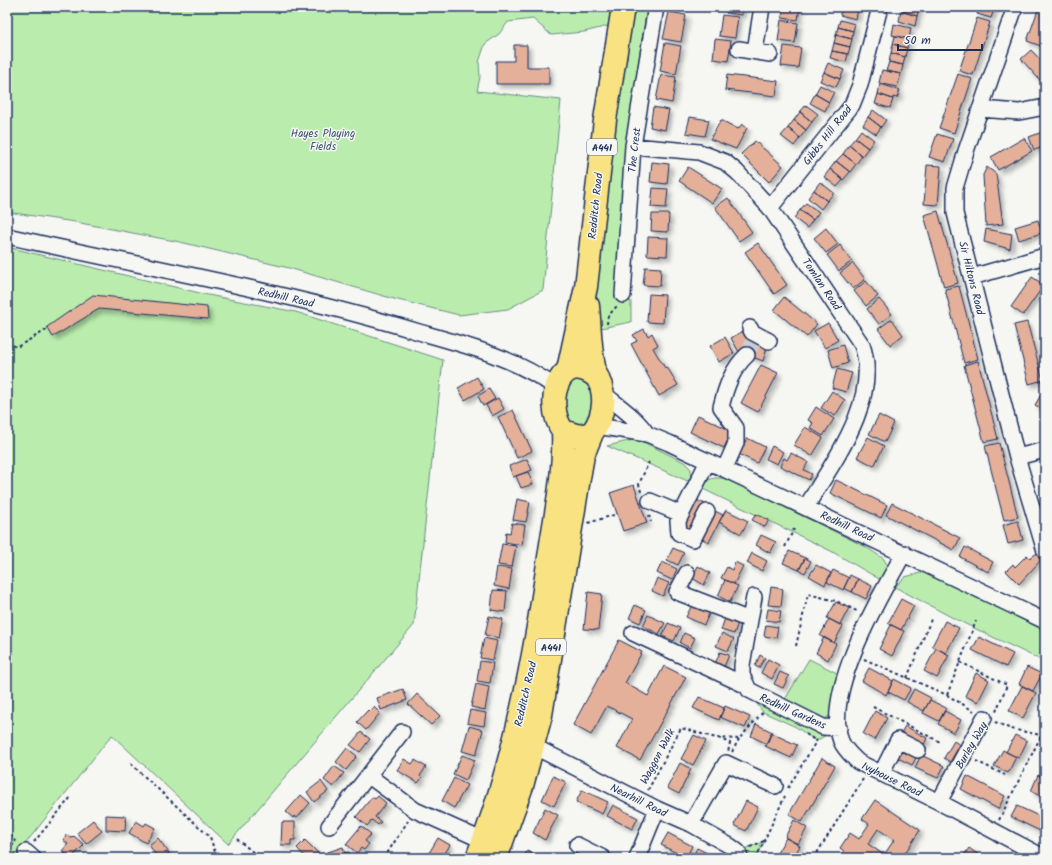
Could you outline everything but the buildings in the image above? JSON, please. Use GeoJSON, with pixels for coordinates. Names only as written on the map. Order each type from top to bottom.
{"type":"FeatureCollection","features":[{"type":"Feature","properties":{"kind":"highway","name":"Redditch Road"},"geometry":{"type":"LineString","coordinates":[[562,379],[586,287],[605,120],[623,7]]}},
{"type":"Feature","properties":{"kind":"highway","name":"Redditch Road"},"geometry":{"type":"LineString","coordinates":[[586,287],[593,356],[600,385]]}},
{"type":"Feature","properties":{"kind":"highway"},"geometry":{"type":"LineString","coordinates":[[562,379],[581,369],[592,373],[600,385]]}},
{"type":"Feature","properties":{"kind":"highway","name":"A441"},"geometry":{"type":"LineString","coordinates":[[562,379],[553,406],[554,414],[563,431]]}},
{"type":"Feature","properties":{"kind":"highway","name":"A441"},"geometry":{"type":"LineString","coordinates":[[594,430],[603,410],[600,385]]}},
{"type":"Feature","properties":{"kind":"highway","name":"Redditch Road"},"geometry":{"type":"LineString","coordinates":[[486,852],[522,786],[541,715],[581,462],[594,430]]}},
{"type":"Feature","properties":{"kind":"highway"},"geometry":{"type":"LineString","coordinates":[[563,431],[579,436],[594,430]]}},
{"type":"Feature","properties":{"kind":"highway","name":"Redditch Road"},"geometry":{"type":"LineString","coordinates":[[486,852],[522,712],[536,644],[561,472],[563,431]]}},
{"type":"Feature","properties":{"kind":"street","name":"The Crest"},"geometry":{"type":"LineString","coordinates":[[623,295],[633,146],[656,7]]}},
{"type":"Feature","properties":{"kind":"street"},"geometry":{"type":"LineString","coordinates":[[755,51],[762,7]]}},
{"type":"Feature","properties":{"kind":"street","name":"Gibbs Hill Road"},"geometry":{"type":"LineString","coordinates":[[770,208],[852,105],[860,85],[880,7]]}},
{"type":"Feature","properties":{"kind":"street","name":"Sir Hiltons Road"},"geometry":{"type":"LineString","coordinates":[[1015,7],[980,109],[955,188],[954,199],[955,213],[1017,457],[1045,551]]}},
{"type":"Feature","properties":{"kind":"street"},"geometry":{"type":"LineString","coordinates":[[739,49],[770,54]]}},
{"type":"Feature","properties":{"kind":"street"},"geometry":{"type":"LineString","coordinates":[[980,109],[1018,112],[1045,107]]}},
{"type":"Feature","properties":{"kind":"street","name":"Tomlan Road"},"geometry":{"type":"LineString","coordinates":[[633,146],[699,152],[725,162],[737,172],[770,208],[862,345],[868,368],[862,399],[852,428],[806,506]]}},
{"type":"Feature","properties":{"kind":"street","name":"Redhill Road"},"geometry":{"type":"LineString","coordinates":[[7,236],[366,316],[462,344],[516,365],[539,376],[562,379]]}},
{"type":"Feature","properties":{"kind":"street"},"geometry":{"type":"LineString","coordinates":[[972,277],[1045,256]]}},
{"type":"Feature","properties":{"kind":"street"},"geometry":{"type":"LineString","coordinates":[[725,468],[736,443],[736,428],[721,407],[746,352]]}},
{"type":"Feature","properties":{"kind":"street","name":"Redhill Road"},"geometry":{"type":"LineString","coordinates":[[600,385],[624,411],[640,423],[647,434]]}},
{"type":"Feature","properties":{"kind":"street","name":"Redhill Road"},"geometry":{"type":"LineString","coordinates":[[594,430],[647,434],[725,468],[806,506],[1045,621]]}},
{"type":"Feature","properties":{"kind":"street"},"geometry":{"type":"LineString","coordinates":[[1017,457],[1045,450]]}},
{"type":"Feature","properties":{"kind":"street"},"geometry":{"type":"LineString","coordinates":[[707,512],[693,539],[679,533],[679,517],[708,461]]}},
{"type":"Feature","properties":{"kind":"street"},"geometry":{"type":"LineString","coordinates":[[650,501],[679,517]]}},
{"type":"Feature","properties":{"kind":"street","name":"Ivyhouse Road"},"geometry":{"type":"LineString","coordinates":[[904,553],[852,654],[839,701],[838,728],[841,742],[849,754],[858,762],[939,802],[1045,858]]}},
{"type":"Feature","properties":{"kind":"street"},"geometry":{"type":"LineString","coordinates":[[687,573],[677,592],[750,620]]}},
{"type":"Feature","properties":{"kind":"street"},"geometry":{"type":"LineString","coordinates":[[747,686],[742,675],[742,664],[754,597]]}},
{"type":"Feature","properties":{"kind":"street","name":"Redhill Gardens"},"geometry":{"type":"LineString","coordinates":[[633,633],[747,686],[756,694],[823,727],[838,728]]}},
{"type":"Feature","properties":{"kind":"street","name":"Burley Way"},"geometry":{"type":"LineString","coordinates":[[939,802],[964,755],[988,719]]}},
{"type":"Feature","properties":{"kind":"street"},"geometry":{"type":"LineString","coordinates":[[329,826],[402,732]]}},
{"type":"Feature","properties":{"kind":"street"},"geometry":{"type":"LineString","coordinates":[[876,771],[898,740],[918,750]]}},
{"type":"Feature","properties":{"kind":"street","name":"Nearhill Road"},"geometry":{"type":"LineString","coordinates":[[533,746],[642,802],[691,824],[739,855]]}},
{"type":"Feature","properties":{"kind":"street"},"geometry":{"type":"LineString","coordinates":[[691,824],[726,763],[775,786]]}},
{"type":"Feature","properties":{"kind":"street"},"geometry":{"type":"LineString","coordinates":[[369,776],[415,810],[486,852]]}},
{"type":"Feature","properties":{"kind":"street"},"geometry":{"type":"LineString","coordinates":[[637,858],[657,809]]}},
{"type":"Feature","properties":{"kind":"street"},"geometry":{"type":"LineString","coordinates":[[578,845],[603,858]]}},
{"type":"Feature","properties":{"kind":"path"},"geometry":{"type":"LineString","coordinates":[[606,328],[608,316],[621,303],[623,295]]}},
{"type":"Feature","properties":{"kind":"path"},"geometry":{"type":"LineString","coordinates":[[7,344],[17,347],[48,329]]}},
{"type":"Feature","properties":{"kind":"path"},"geometry":{"type":"LineString","coordinates":[[581,526],[617,514]]}},
{"type":"Feature","properties":{"kind":"path"},"geometry":{"type":"LineString","coordinates":[[785,547],[794,529]]}},
{"type":"Feature","properties":{"kind":"path"},"geometry":{"type":"LineString","coordinates":[[796,646],[808,594],[836,601],[870,617]]}},
{"type":"Feature","properties":{"kind":"path"},"geometry":{"type":"LineString","coordinates":[[907,678],[932,618]]}},
{"type":"Feature","properties":{"kind":"path"},"geometry":{"type":"LineString","coordinates":[[947,695],[976,621]]}},
{"type":"Feature","properties":{"kind":"path","name":"Burley Way"},"geometry":{"type":"LineString","coordinates":[[852,654],[947,695],[968,708]]}},
{"type":"Feature","properties":{"kind":"path"},"geometry":{"type":"LineString","coordinates":[[960,662],[1007,685],[988,719]]}},
{"type":"Feature","properties":{"kind":"path"},"geometry":{"type":"LineString","coordinates":[[873,707],[940,742]]}},
{"type":"Feature","properties":{"kind":"path"},"geometry":{"type":"LineString","coordinates":[[726,763],[739,739],[763,712],[770,715]]}},
{"type":"Feature","properties":{"kind":"path","name":"Burley Way"},"geometry":{"type":"LineString","coordinates":[[988,719],[1011,729],[1041,735]]}},
{"type":"Feature","properties":{"kind":"path","name":"Waggon Walk"},"geometry":{"type":"LineString","coordinates":[[642,802],[668,750],[682,728],[716,738],[739,739]]}},
{"type":"Feature","properties":{"kind":"path"},"geometry":{"type":"LineString","coordinates":[[756,858],[792,780],[816,741],[838,728]]}},
{"type":"Feature","properties":{"kind":"path"},"geometry":{"type":"LineString","coordinates":[[994,831],[1045,728]]}},
{"type":"Feature","properties":{"kind":"path"},"geometry":{"type":"LineString","coordinates":[[800,730],[816,741]]}},
{"type":"Feature","properties":{"kind":"path"},"geometry":{"type":"LineString","coordinates":[[716,738],[730,743],[726,763]]}},
{"type":"Feature","properties":{"kind":"path"},"geometry":{"type":"LineString","coordinates":[[964,755],[1005,775]]}},
{"type":"Feature","properties":{"kind":"path"},"geometry":{"type":"LineString","coordinates":[[131,764],[210,837],[217,858]]}},
{"type":"Feature","properties":{"kind":"path"},"geometry":{"type":"LineString","coordinates":[[814,858],[876,771]]}},
{"type":"Feature","properties":{"kind":"path"},"geometry":{"type":"LineString","coordinates":[[30,855],[71,797]]}},
{"type":"Feature","properties":{"kind":"path"},"geometry":{"type":"LineString","coordinates":[[384,858],[415,810]]}},
{"type":"Feature","properties":{"kind":"path"},"geometry":{"type":"LineString","coordinates":[[7,830],[15,843],[7,850]]}},
{"type":"Feature","properties":{"kind":"path"},"geometry":{"type":"LineString","coordinates":[[237,839],[260,858]]}},
{"type":"Feature","properties":{"kind":"path"},"geometry":{"type":"LineString","coordinates":[[739,855],[765,841]]}},
{"type":"Feature","properties":{"kind":"green space","name":"Hayes Playing Fields"},"geometry":{"type":"Polygon","coordinates":[[[7,7],[611,7],[608,26],[584,32],[551,35],[533,19],[508,22],[499,34],[485,44],[479,62],[480,77],[477,91],[561,100],[543,290],[508,309],[459,315],[394,299],[289,268],[180,242],[75,222],[7,212],[7,7]]]}},
{"type":"Feature","properties":{"kind":"green space"},"geometry":{"type":"Polygon","coordinates":[[[628,7],[647,7],[627,137],[617,292],[621,303],[631,301],[631,322],[601,328],[594,305],[628,7]]]}},
{"type":"Feature","properties":{"kind":"green space"},"geometry":{"type":"Polygon","coordinates":[[[7,247],[208,295],[296,312],[443,360],[414,625],[228,844],[112,735],[25,844],[16,858],[7,858],[7,247]]]}},
{"type":"Feature","properties":{"kind":"green space"},"geometry":{"type":"Polygon","coordinates":[[[576,380],[582,381],[588,386],[593,396],[593,407],[586,426],[565,422],[562,392],[569,383],[576,380]]]}},
{"type":"Feature","properties":{"kind":"green space"},"geometry":{"type":"Polygon","coordinates":[[[637,439],[684,462],[691,469],[690,482],[607,446],[637,439]]]}},
{"type":"Feature","properties":{"kind":"green space"},"geometry":{"type":"Polygon","coordinates":[[[725,478],[866,547],[884,559],[888,567],[881,580],[831,551],[701,488],[707,480],[725,478]]]}},
{"type":"Feature","properties":{"kind":"green space"},"geometry":{"type":"Polygon","coordinates":[[[924,572],[1045,630],[1045,662],[953,618],[895,587],[905,577],[924,572]]]}},
{"type":"Feature","properties":{"kind":"green space"},"geometry":{"type":"Polygon","coordinates":[[[809,659],[839,674],[832,714],[825,719],[820,720],[784,701],[809,659]]]}},
{"type":"Feature","properties":{"kind":"green space"},"geometry":{"type":"Polygon","coordinates":[[[759,702],[830,733],[816,741],[796,727],[763,712],[757,704],[759,702]]]}},
{"type":"Feature","properties":{"kind":"green space"},"geometry":{"type":"Polygon","coordinates":[[[765,841],[756,858],[744,858],[742,850],[765,841]]]}},
{"type":"Feature","properties":{"kind":"tunnel"},"geometry":{"type":"LineString","coordinates":[[747,355],[753,342]]}}]}
